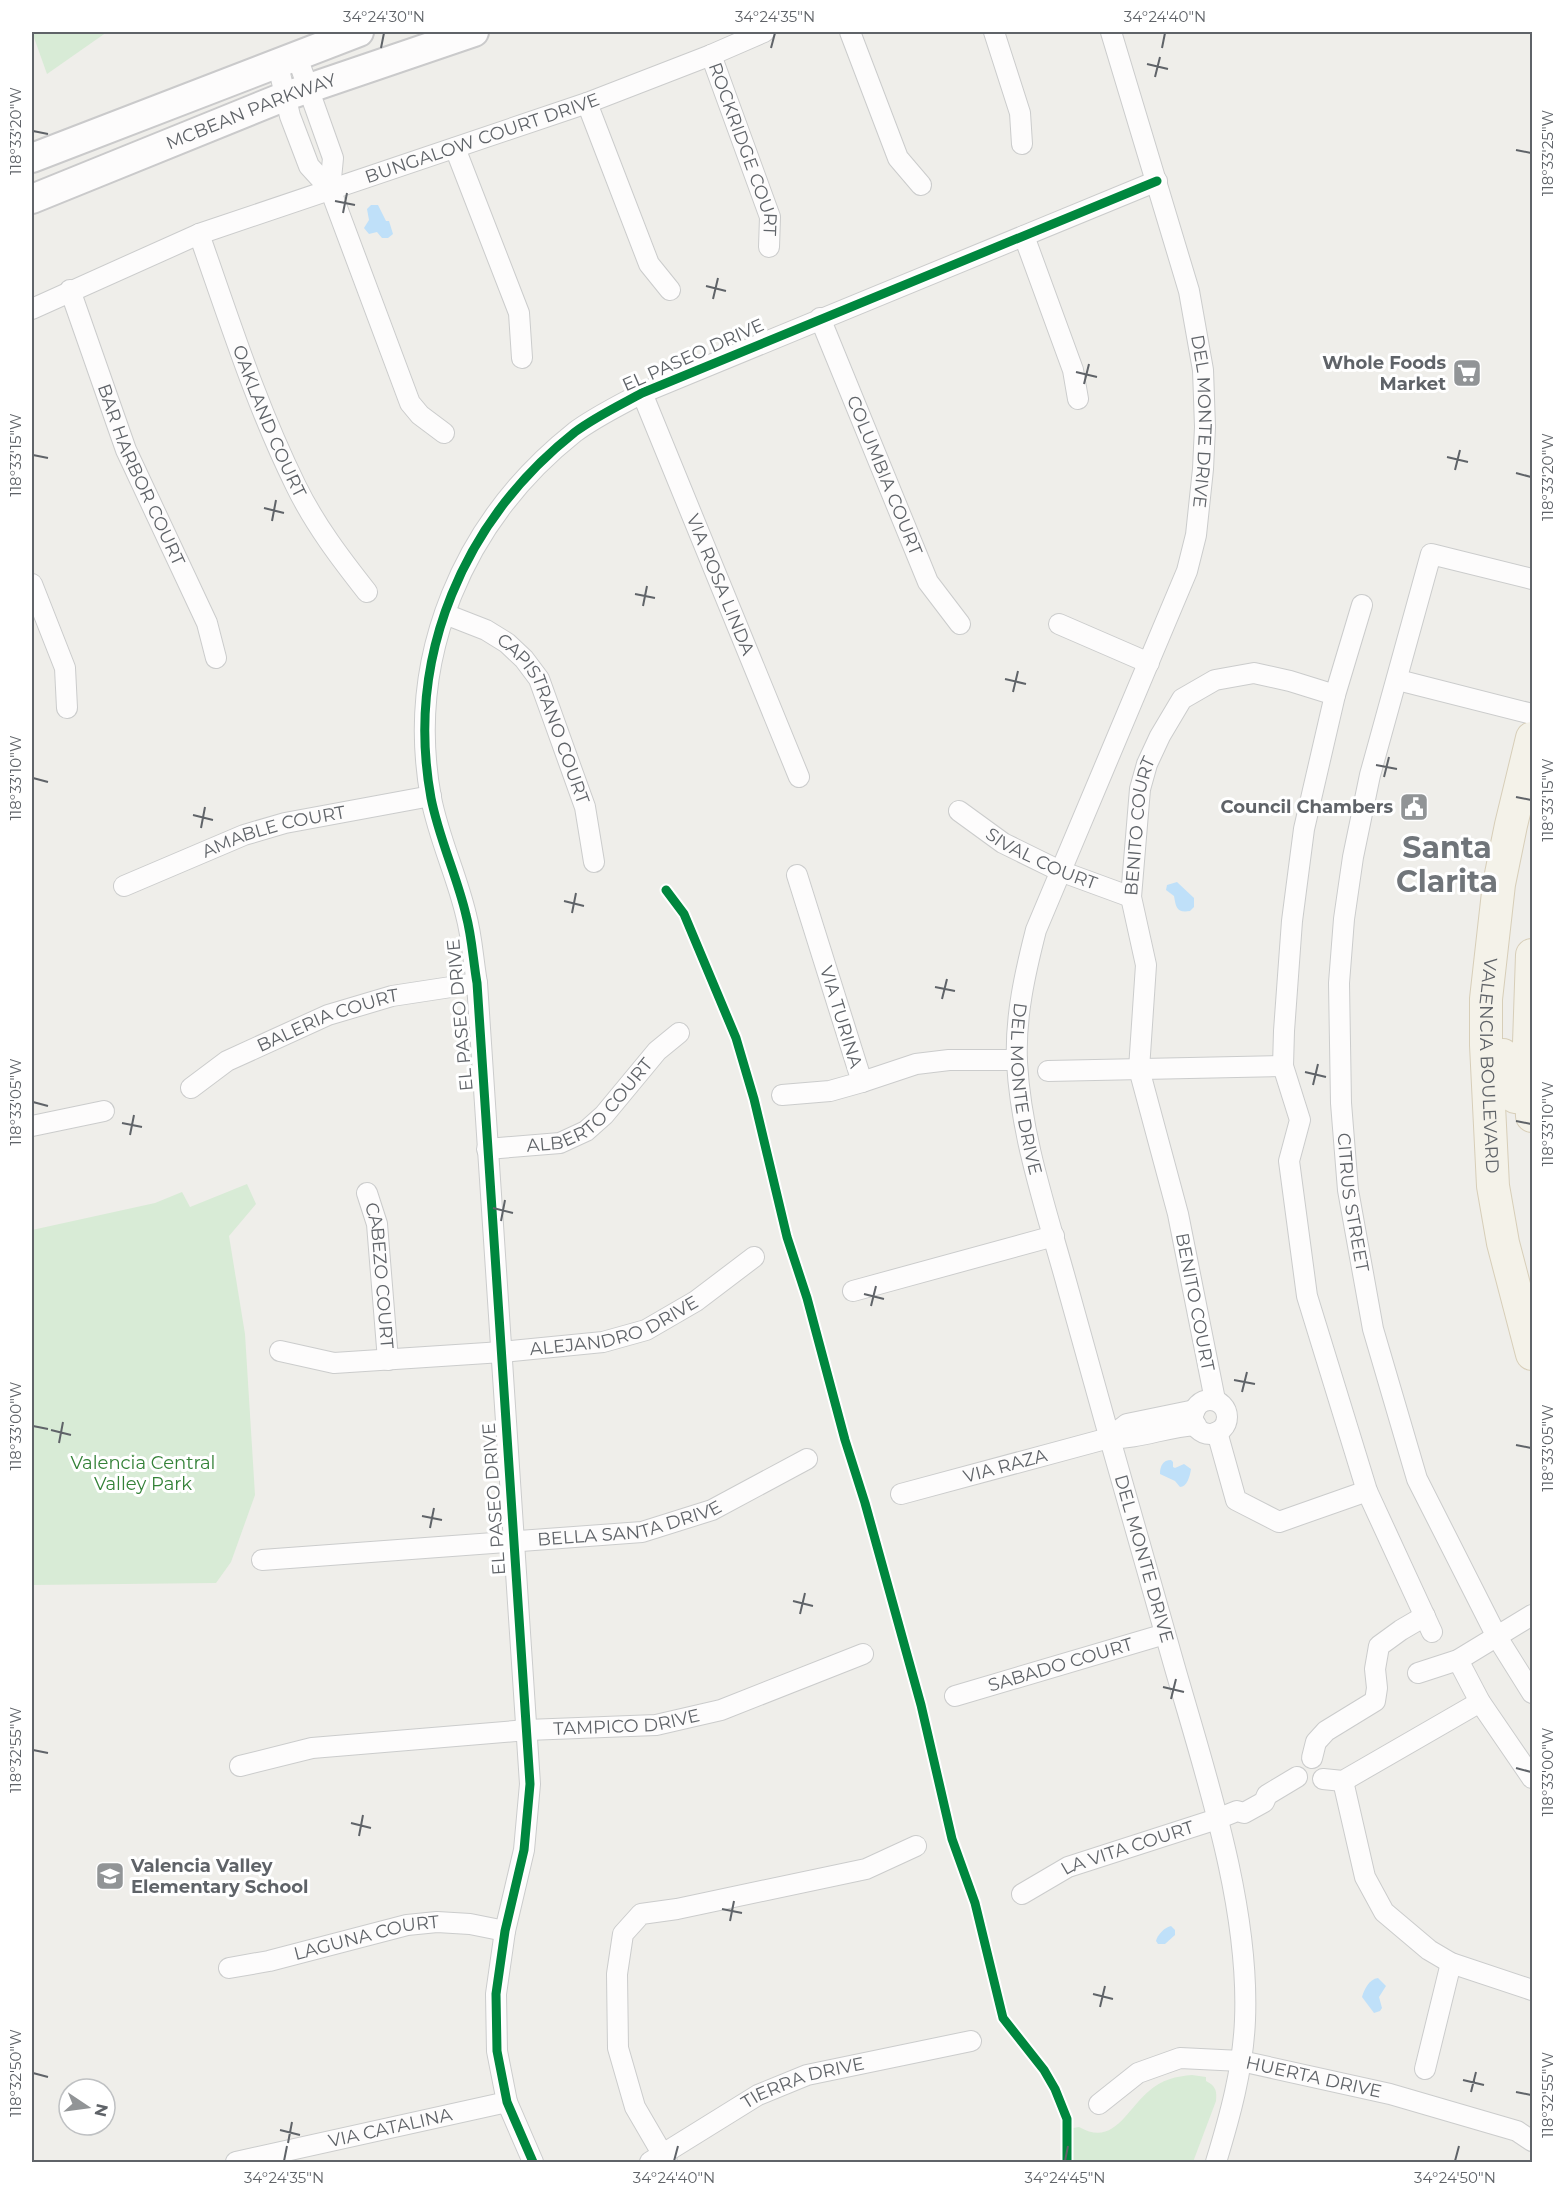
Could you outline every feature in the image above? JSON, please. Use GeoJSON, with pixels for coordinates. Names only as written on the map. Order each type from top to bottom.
{"type":"FeatureCollection","features":[{"type":"Feature","properties":{"kind":"main road","name":"MCBEAN PARKWAY"},"geometry":{"type":"LineString","coordinates":[[32,158],[359,32]]}},
{"type":"Feature","properties":{"kind":"main road","name":"MCBEAN PARKWAY"},"geometry":{"type":"LineString","coordinates":[[32,199],[298,92],[474,32]]}},
{"type":"Feature","properties":{"kind":"main road","name":"VALENCIA BOULEVARD"},"geometry":{"type":"LineString","coordinates":[[1533,738],[1498,884],[1486,999],[1485,1045],[1493,1186],[1503,1243],[1533,1354]]}},
{"type":"Feature","properties":{"kind":"main road"},"geometry":{"type":"LineString","coordinates":[[1492,936],[1504,972],[1503,1088],[1532,1107]]}},
{"type":"Feature","properties":{"kind":"main road","name":"VALENCIA BOULEVARD"},"geometry":{"type":"LineString","coordinates":[[1532,1107],[1529,1043],[1533,955]]}},
{"type":"Feature","properties":{"kind":"street","name":"BUNGALOW COURT DRIVE"},"geometry":{"type":"LineString","coordinates":[[32,309],[199,234],[587,103],[764,32]]}},
{"type":"Feature","properties":{"kind":"street"},"geometry":{"type":"LineString","coordinates":[[850,32],[898,158],[921,185]]}},
{"type":"Feature","properties":{"kind":"street"},"geometry":{"type":"LineString","coordinates":[[994,32],[1020,113],[1022,144]]}},
{"type":"Feature","properties":{"kind":"street","name":"DEL MONTE DRIVE"},"geometry":{"type":"LineString","coordinates":[[1111,32],[1189,291],[1203,370],[1205,427],[1200,504],[1187,571],[1036,930],[1025,970],[1017,1060],[1024,1125],[1109,1438],[1217,1819],[1235,1898],[1243,1966],[1245,2018],[1241,2061],[1231,2115],[1216,2163]]}},
{"type":"Feature","properties":{"kind":"street","name":"ROCKRIDGE COURT"},"geometry":{"type":"LineString","coordinates":[[711,55],[770,217],[769,247]]}},
{"type":"Feature","properties":{"kind":"street"},"geometry":{"type":"LineString","coordinates":[[287,58],[298,92],[333,158],[330,189]]}},
{"type":"Feature","properties":{"kind":"street"},"geometry":{"type":"LineString","coordinates":[[298,92],[290,116],[309,166],[330,189],[410,403],[420,416],[444,433]]}},
{"type":"Feature","properties":{"kind":"street"},"geometry":{"type":"LineString","coordinates":[[587,103],[649,264],[670,290]]}},
{"type":"Feature","properties":{"kind":"street"},"geometry":{"type":"LineString","coordinates":[[455,148],[519,313],[522,358]]}},
{"type":"Feature","properties":{"kind":"street","name":"EL PASEO DRIVE"},"geometry":{"type":"LineString","coordinates":[[533,2163],[507,2102],[497,2051],[496,1994],[505,1931],[524,1850],[530,1784],[477,983],[466,915],[438,829],[431,796],[425,739],[426,700],[433,656],[445,614],[459,576],[483,532],[507,498],[536,466],[577,431],[642,393],[1156,181]]}},
{"type":"Feature","properties":{"kind":"street","name":"OAKLAND COURT"},"geometry":{"type":"LineString","coordinates":[[199,234],[264,416],[297,488],[331,546],[367,592]]}},
{"type":"Feature","properties":{"kind":"street"},"geometry":{"type":"LineString","coordinates":[[1024,236],[1073,370],[1078,399]]}},
{"type":"Feature","properties":{"kind":"street","name":"BAR HARBOR COURT"},"geometry":{"type":"LineString","coordinates":[[70,291],[126,450],[207,622],[216,658]]}},
{"type":"Feature","properties":{"kind":"street","name":"COLUMBIA COURT"},"geometry":{"type":"LineString","coordinates":[[820,318],[928,582],[960,624]]}},
{"type":"Feature","properties":{"kind":"street","name":"VIA ROSA LINDA"},"geometry":{"type":"LineString","coordinates":[[642,393],[799,777]]}},
{"type":"Feature","properties":{"kind":"street","name":"CITRUS STREET"},"geometry":{"type":"LineString","coordinates":[[1533,579],[1431,554],[1370,775],[1353,857],[1344,919],[1339,983],[1341,1103],[1348,1190],[1372,1329],[1417,1479],[1497,1637],[1533,1693]]}},
{"type":"Feature","properties":{"kind":"street"},"geometry":{"type":"LineString","coordinates":[[32,584],[65,668],[67,708]]}},
{"type":"Feature","properties":{"kind":"street"},"geometry":{"type":"LineString","coordinates":[[1312,1758],[1316,1742],[1326,1731],[1375,1701],[1377,1688],[1375,1669],[1379,1646],[1401,1630],[1428,1624],[1367,1491],[1307,1296],[1288,1161],[1300,1120],[1283,1066],[1292,921],[1304,829],[1335,695],[1362,605]]}},
{"type":"Feature","properties":{"kind":"street","name":"CAPISTRANO COURT"},"geometry":{"type":"LineString","coordinates":[[445,614],[486,630],[507,643],[525,659],[539,679],[585,807],[594,862]]}},
{"type":"Feature","properties":{"kind":"street"},"geometry":{"type":"LineString","coordinates":[[1059,624],[1149,663]]}},
{"type":"Feature","properties":{"kind":"street","name":"BENITO COURT"},"geometry":{"type":"LineString","coordinates":[[1215,1400],[1180,1224],[1139,1069],[1146,965],[1131,897],[1140,789],[1147,764],[1160,736],[1182,699],[1215,680],[1254,673],[1335,695]]}},
{"type":"Feature","properties":{"kind":"street"},"geometry":{"type":"LineString","coordinates":[[1398,680],[1533,714]]}},
{"type":"Feature","properties":{"kind":"street","name":"AMABLE COURT"},"geometry":{"type":"LineString","coordinates":[[124,886],[254,832],[285,823],[431,796]]}},
{"type":"Feature","properties":{"kind":"street","name":"SIVAL COURT"},"geometry":{"type":"LineString","coordinates":[[959,811],[1003,843],[1060,871],[1131,897]]}},
{"type":"Feature","properties":{"kind":"street","name":"VIA TURINA"},"geometry":{"type":"LineString","coordinates":[[782,1095],[830,1091],[862,1082],[797,875]]}},
{"type":"Feature","properties":{"kind":"street","name":"BALERIA COURT"},"geometry":{"type":"LineString","coordinates":[[191,1088],[227,1061],[328,1015],[392,996],[477,983]]}},
{"type":"Feature","properties":{"kind":"street","name":"ALBERTO COURT"},"geometry":{"type":"LineString","coordinates":[[487,1149],[560,1143],[586,1131],[604,1115],[657,1051],[679,1034]]}},
{"type":"Feature","properties":{"kind":"street"},"geometry":{"type":"LineString","coordinates":[[862,1082],[916,1064],[949,1060],[1017,1060]]}},
{"type":"Feature","properties":{"kind":"street"},"geometry":{"type":"LineString","coordinates":[[1048,1071],[1283,1066]]}},
{"type":"Feature","properties":{"kind":"street"},"geometry":{"type":"LineString","coordinates":[[32,1126],[104,1111]]}},
{"type":"Feature","properties":{"kind":"street","name":"CABEZO COURT"},"geometry":{"type":"LineString","coordinates":[[367,1193],[377,1224],[388,1360]]}},
{"type":"Feature","properties":{"kind":"street"},"geometry":{"type":"LineString","coordinates":[[853,1291],[1054,1236]]}},
{"type":"Feature","properties":{"kind":"street","name":"ALEJANDRO DRIVE"},"geometry":{"type":"LineString","coordinates":[[280,1351],[334,1363],[502,1352],[603,1342],[646,1330],[696,1301],[754,1257]]}},
{"type":"Feature","properties":{"kind":"street"},"geometry":{"type":"LineString","coordinates":[[1215,1400],[1222,1404],[1227,1414],[1225,1425],[1217,1432],[1206,1433],[1195,1417],[1201,1402],[1215,1400]]}},
{"type":"Feature","properties":{"kind":"street","name":"VIA RAZA"},"geometry":{"type":"LineString","coordinates":[[901,1494],[1109,1438],[1131,1439],[1166,1429],[1195,1417]]}},
{"type":"Feature","properties":{"kind":"street"},"geometry":{"type":"LineString","coordinates":[[1217,1432],[1236,1500],[1279,1522],[1367,1491]]}},
{"type":"Feature","properties":{"kind":"street","name":"BELLA SANTA DRIVE"},"geometry":{"type":"LineString","coordinates":[[261,1560],[642,1532],[712,1510],[807,1459]]}},
{"type":"Feature","properties":{"kind":"street"},"geometry":{"type":"LineString","coordinates":[[1418,1673],[1458,1660],[1533,1614]]}},
{"type":"Feature","properties":{"kind":"street","name":"SABADO COURT"},"geometry":{"type":"LineString","coordinates":[[955,1696],[1165,1634]]}},
{"type":"Feature","properties":{"kind":"street","name":"TAMPICO DRIVE"},"geometry":{"type":"LineString","coordinates":[[240,1766],[312,1748],[527,1730],[656,1725],[711,1713],[862,1654]]}},
{"type":"Feature","properties":{"kind":"street"},"geometry":{"type":"LineString","coordinates":[[1458,1660],[1480,1702],[1533,1778]]}},
{"type":"Feature","properties":{"kind":"street"},"geometry":{"type":"LineString","coordinates":[[1323,1779],[1323,1765],[1318,1760],[1305,1758],[1299,1763],[1296,1770],[1297,1777],[1306,1785],[1313,1786],[1323,1779],[1343,1781],[1480,1702]]}},
{"type":"Feature","properties":{"kind":"street","name":"LA VITA COURT"},"geometry":{"type":"LineString","coordinates":[[1022,1894],[1068,1867],[1237,1811],[1240,1804],[1259,1793],[1267,1795],[1297,1777]]}},
{"type":"Feature","properties":{"kind":"street"},"geometry":{"type":"LineString","coordinates":[[1343,1781],[1365,1877],[1384,1912],[1429,1950],[1451,1963],[1533,1990]]}},
{"type":"Feature","properties":{"kind":"street"},"geometry":{"type":"LineString","coordinates":[[659,2160],[635,2107],[618,2048],[617,1974],[624,1934],[641,1914],[677,1909],[866,1869],[916,1846]]}},
{"type":"Feature","properties":{"kind":"street","name":"LAGUNA COURT"},"geometry":{"type":"LineString","coordinates":[[229,1968],[269,1961],[407,1925],[437,1922],[470,1924],[505,1931]]}},
{"type":"Feature","properties":{"kind":"street"},"geometry":{"type":"LineString","coordinates":[[1425,2069],[1451,1963]]}},
{"type":"Feature","properties":{"kind":"street","name":"TIERRA DRIVE"},"geometry":{"type":"LineString","coordinates":[[659,2160],[758,2095],[807,2074],[971,2041]]}},
{"type":"Feature","properties":{"kind":"street","name":"HUERTA DRIVE"},"geometry":{"type":"LineString","coordinates":[[1099,2104],[1138,2073],[1180,2058],[1241,2061],[1390,2094],[1517,2131],[1533,2141]]}},
{"type":"Feature","properties":{"kind":"street","name":"VIA CATALINA"},"geometry":{"type":"LineString","coordinates":[[236,2163],[507,2102]]}},
{"type":"Feature","properties":{"kind":"green space"},"geometry":{"type":"Polygon","coordinates":[[[32,32],[107,32],[47,74],[32,32]]]}},
{"type":"Feature","properties":{"kind":"green space","name":"Valencia Central Valley Park"},"geometry":{"type":"Polygon","coordinates":[[[247,1184],[256,1204],[229,1236],[245,1334],[255,1495],[231,1562],[216,1583],[32,1585],[32,1230],[155,1203],[182,1192],[190,1207],[247,1184]]]}},
{"type":"Feature","properties":{"kind":"green space"},"geometry":{"type":"Polygon","coordinates":[[[1192,2075],[1206,2077],[1206,2081],[1214,2087],[1216,2094],[1216,2101],[1193,2162],[1072,2162],[1073,2128],[1079,2127],[1091,2132],[1110,2129],[1118,2124],[1154,2087],[1169,2079],[1192,2075]]]}},
{"type":"Feature","properties":{"kind":"water"},"geometry":{"type":"Polygon","coordinates":[[[371,205],[378,205],[386,221],[389,221],[393,234],[388,238],[382,238],[377,232],[369,234],[364,228],[369,220],[367,209],[371,205]]]}},
{"type":"Feature","properties":{"kind":"water"},"geometry":{"type":"Polygon","coordinates":[[[1177,882],[1194,898],[1194,907],[1190,911],[1178,909],[1174,896],[1166,890],[1167,885],[1177,882]]]}},
{"type":"Feature","properties":{"kind":"water"},"geometry":{"type":"Polygon","coordinates":[[[1171,1460],[1175,1468],[1184,1464],[1191,1469],[1188,1481],[1182,1487],[1160,1474],[1163,1464],[1171,1460]]]}},
{"type":"Feature","properties":{"kind":"water"},"geometry":{"type":"Polygon","coordinates":[[[1171,1926],[1175,1930],[1175,1935],[1165,1944],[1158,1944],[1156,1941],[1160,1934],[1171,1926]]]}},
{"type":"Feature","properties":{"kind":"water"},"geometry":{"type":"Polygon","coordinates":[[[1378,1978],[1386,1986],[1379,1997],[1382,2008],[1374,2013],[1362,1997],[1370,1983],[1378,1978]]]}},
{"type":"Feature","properties":{"kind":"cycle path"},"geometry":{"type":"LineString","coordinates":[[533,2162],[507,2102],[497,2051],[496,1994],[505,1931],[524,1850],[530,1784],[477,983],[466,915],[431,798],[425,745],[427,693],[436,643],[452,595],[474,549],[502,506],[536,467],[575,432],[591,421],[642,393],[1157,181]]}},
{"type":"Feature","properties":{"kind":"cycle path"},"geometry":{"type":"LineString","coordinates":[[666,890],[684,914],[736,1038],[754,1099],[787,1237],[807,1298],[921,1705],[952,1839],[975,1903],[1003,2018],[1044,2070],[1055,2089],[1067,2119],[1067,2162]]}},
{"type":"Feature","properties":{"kind":"place","name":"Whole Foods Market"},"geometry":{"type":"Point","coordinates":[1467,373]}},
{"type":"Feature","properties":{"kind":"place","name":"Council Chambers"},"geometry":{"type":"Point","coordinates":[1414,807]}},
{"type":"Feature","properties":{"kind":"place","name":"Valencia Valley Elementary School"},"geometry":{"type":"Point","coordinates":[110,1876]}},
{"type":"Feature","properties":{"kind":"district","name":"Santa Clarita"},"geometry":{"type":"Point","coordinates":[1447,864]}}]}
